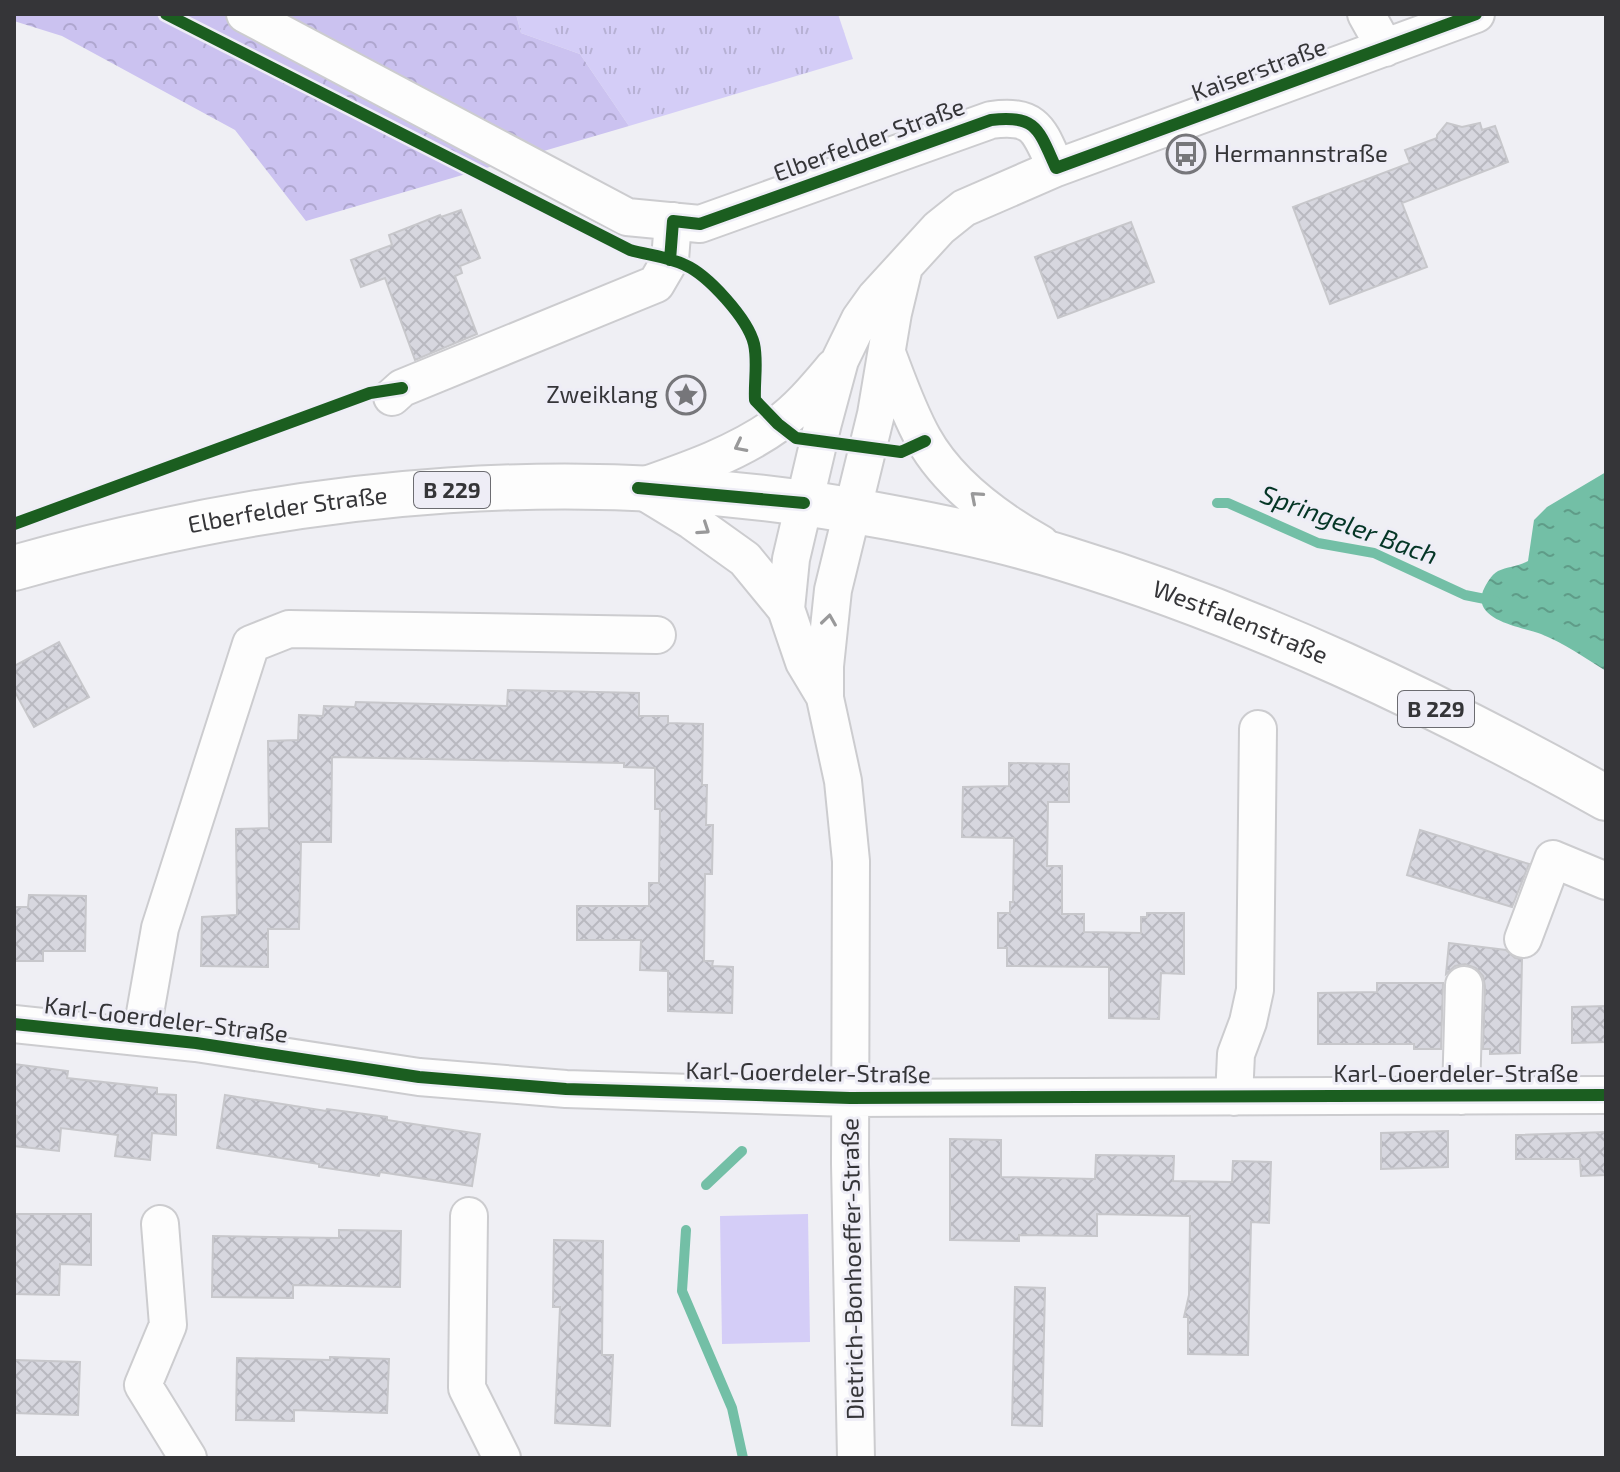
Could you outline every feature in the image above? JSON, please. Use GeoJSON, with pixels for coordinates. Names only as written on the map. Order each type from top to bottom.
{"type":"FeatureCollection","features":[{"type":"Feature","properties":{"kind":"main road","name":"Elberfelder Straße"},"geometry":{"type":"LineString","coordinates":[[14,568],[170,528],[266,510],[400,493],[530,485],[638,488],[851,510]]}},
{"type":"Feature","properties":{"kind":"main road","name":"Westfalenstraße"},"geometry":{"type":"LineString","coordinates":[[851,510],[969,533],[1063,557],[1200,604],[1377,680],[1606,798]]}},
{"type":"Feature","properties":{"kind":"street","name":"Elberfelder Straße"},"geometry":{"type":"LineString","coordinates":[[245,14],[627,217],[700,224],[991,120],[1010,117],[1025,120],[1038,128],[1056,168]]}},
{"type":"Feature","properties":{"kind":"street"},"geometry":{"type":"LineString","coordinates":[[1366,14],[1385,48]]}},
{"type":"Feature","properties":{"kind":"street","name":"Kaiserstraße"},"geometry":{"type":"LineString","coordinates":[[804,503],[840,360],[860,319],[875,298],[939,228],[964,208],[1056,168],[1476,14]]}},
{"type":"Feature","properties":{"kind":"street"},"geometry":{"type":"LineString","coordinates":[[392,397],[402,388],[656,284],[670,260],[673,221]]}},
{"type":"Feature","properties":{"kind":"street","name":"Kaiserstraße"},"geometry":{"type":"LineString","coordinates":[[851,510],[876,414],[904,267]]}},
{"type":"Feature","properties":{"kind":"street"},"geometry":{"type":"LineString","coordinates":[[886,351],[907,406],[925,441],[947,470],[975,498],[1014,529],[1063,557]]}},
{"type":"Feature","properties":{"kind":"street"},"geometry":{"type":"LineString","coordinates":[[638,488],[716,458],[766,432],[805,401],[840,360]]}},
{"type":"Feature","properties":{"kind":"street"},"geometry":{"type":"LineString","coordinates":[[638,488],[745,559],[786,609]]}},
{"type":"Feature","properties":{"kind":"street","name":"Dietrich-Bonhoeffer-Straße"},"geometry":{"type":"LineString","coordinates":[[804,503],[787,580],[786,609],[804,662],[825,698]]}},
{"type":"Feature","properties":{"kind":"street","name":"Dietrich-Bonhoeffer-Straße"},"geometry":{"type":"LineString","coordinates":[[851,510],[831,605],[825,698],[848,819],[852,908],[850,1098],[856,1458]]}},
{"type":"Feature","properties":{"kind":"street","name":"Karl-Goerdeler-Straße"},"geometry":{"type":"LineString","coordinates":[[141,1036],[160,928],[251,644],[289,629],[657,635]]}},
{"type":"Feature","properties":{"kind":"street"},"geometry":{"type":"LineString","coordinates":[[1234,1097],[1236,1054],[1255,990],[1258,729]]}},
{"type":"Feature","properties":{"kind":"street"},"geometry":{"type":"LineString","coordinates":[[1523,939],[1553,859],[1606,881]]}},
{"type":"Feature","properties":{"kind":"street"},"geometry":{"type":"LineString","coordinates":[[1461,1096],[1464,985]]}},
{"type":"Feature","properties":{"kind":"street","name":"Karl-Goerdeler-Straße"},"geometry":{"type":"LineString","coordinates":[[14,1024],[141,1036],[419,1077],[494,1084],[850,1098],[1606,1095]]}},
{"type":"Feature","properties":{"kind":"street"},"geometry":{"type":"LineString","coordinates":[[469,1216],[467,1388],[502,1458]]}},
{"type":"Feature","properties":{"kind":"street"},"geometry":{"type":"LineString","coordinates":[[160,1224],[168,1325],[143,1385],[188,1458]]}},
{"type":"Feature","properties":{"kind":"green space"},"geometry":{"type":"Polygon","coordinates":[[[14,14],[516,14],[521,33],[580,54],[629,126],[306,221],[235,130],[62,36],[14,21],[14,14]]]}},
{"type":"Feature","properties":{"kind":"green space"},"geometry":{"type":"Polygon","coordinates":[[[516,14],[838,14],[853,59],[629,126],[580,54],[521,33],[516,14]]]}},
{"type":"Feature","properties":{"kind":"green space"},"geometry":{"type":"Polygon","coordinates":[[[808,1214],[810,1342],[722,1344],[720,1216],[808,1214]]]}},
{"type":"Feature","properties":{"kind":"water"},"geometry":{"type":"Polygon","coordinates":[[[1606,472],[1606,671],[1550,638],[1492,616],[1482,601],[1484,588],[1495,573],[1528,561],[1534,520],[1547,507],[1606,472]]]}},
{"type":"Feature","properties":{"kind":"building"},"geometry":{"type":"Polygon","coordinates":[[[1447,123],[1462,127],[1480,123],[1482,130],[1495,126],[1508,162],[1402,203],[1427,267],[1330,304],[1293,207],[1410,163],[1405,150],[1437,138],[1447,123]]]}},
{"type":"Feature","properties":{"kind":"building"},"geometry":{"type":"Polygon","coordinates":[[[461,210],[480,258],[460,266],[462,273],[455,276],[477,334],[415,360],[385,278],[361,287],[351,260],[392,245],[389,235],[461,210]]]}},
{"type":"Feature","properties":{"kind":"building"},"geometry":{"type":"Polygon","coordinates":[[[1131,222],[1154,282],[1058,318],[1035,257],[1131,222]]]}},
{"type":"Feature","properties":{"kind":"building"},"geometry":{"type":"Polygon","coordinates":[[[59,642],[89,697],[34,727],[14,690],[14,666],[59,642]]]}},
{"type":"Feature","properties":{"kind":"building"},"geometry":{"type":"Polygon","coordinates":[[[508,690],[639,693],[639,716],[668,716],[668,723],[703,724],[702,785],[707,785],[706,825],[713,825],[712,874],[705,874],[704,961],[713,961],[712,966],[733,967],[732,1013],[668,1011],[668,971],[640,970],[641,940],[577,940],[577,906],[649,906],[649,883],[659,883],[660,809],[655,809],[655,768],[624,767],[624,763],[332,757],[331,842],[301,842],[299,929],[268,929],[268,967],[201,966],[202,917],[237,915],[236,829],[269,828],[268,741],[298,740],[299,715],[323,716],[324,706],[355,707],[356,702],[507,706],[508,690]]]}},
{"type":"Feature","properties":{"kind":"building"},"geometry":{"type":"Polygon","coordinates":[[[1009,763],[1069,764],[1069,802],[1048,802],[1047,866],[1062,866],[1062,914],[1084,914],[1084,932],[1141,933],[1141,917],[1147,917],[1147,913],[1184,913],[1184,974],[1161,973],[1159,1019],[1109,1018],[1109,967],[1007,966],[1007,948],[998,948],[998,913],[1010,913],[1010,902],[1013,902],[1014,838],[962,837],[963,787],[1009,786],[1009,763]]]}},
{"type":"Feature","properties":{"kind":"building"},"geometry":{"type":"Polygon","coordinates":[[[1420,830],[1529,864],[1512,907],[1407,875],[1420,830]]]}},
{"type":"Feature","properties":{"kind":"building"},"geometry":{"type":"Polygon","coordinates":[[[29,895],[86,896],[85,951],[43,951],[43,961],[14,961],[14,907],[28,907],[29,895]]]}},
{"type":"Feature","properties":{"kind":"building"},"geometry":{"type":"Polygon","coordinates":[[[1449,943],[1506,950],[1515,958],[1522,959],[1520,1053],[1490,1054],[1490,1049],[1483,1049],[1483,976],[1476,968],[1465,964],[1455,966],[1446,974],[1449,943]]]}},
{"type":"Feature","properties":{"kind":"building"},"geometry":{"type":"Polygon","coordinates":[[[1377,983],[1443,983],[1441,1049],[1414,1049],[1414,1044],[1318,1044],[1318,993],[1377,992],[1377,983]]]}},
{"type":"Feature","properties":{"kind":"building"},"geometry":{"type":"Polygon","coordinates":[[[1606,1006],[1606,1042],[1572,1043],[1572,1007],[1606,1006]]]}},
{"type":"Feature","properties":{"kind":"building"},"geometry":{"type":"Polygon","coordinates":[[[14,1064],[68,1071],[67,1078],[157,1088],[157,1094],[176,1095],[176,1135],[152,1133],[150,1160],[115,1156],[118,1135],[61,1128],[59,1151],[14,1146],[17,1116],[14,1115],[14,1064]]]}},
{"type":"Feature","properties":{"kind":"building"},"geometry":{"type":"Polygon","coordinates":[[[225,1095],[387,1117],[387,1120],[480,1134],[472,1186],[380,1172],[379,1176],[217,1148],[225,1095]]]}},
{"type":"Feature","properties":{"kind":"building"},"geometry":{"type":"Polygon","coordinates":[[[1448,1131],[1448,1167],[1381,1169],[1381,1133],[1448,1131]]]}},
{"type":"Feature","properties":{"kind":"building"},"geometry":{"type":"Polygon","coordinates":[[[1606,1132],[1606,1175],[1581,1176],[1580,1159],[1516,1159],[1516,1135],[1606,1132]]]}},
{"type":"Feature","properties":{"kind":"building"},"geometry":{"type":"Polygon","coordinates":[[[950,1139],[1001,1140],[1001,1177],[1095,1179],[1096,1155],[1174,1156],[1173,1181],[1232,1182],[1233,1161],[1271,1162],[1269,1223],[1251,1222],[1248,1355],[1188,1354],[1188,1317],[1184,1317],[1189,1295],[1190,1216],[1097,1214],[1097,1236],[1019,1235],[1019,1241],[950,1240],[950,1139]]]}},
{"type":"Feature","properties":{"kind":"building"},"geometry":{"type":"Polygon","coordinates":[[[14,1214],[91,1214],[91,1265],[60,1264],[59,1295],[14,1294],[14,1214]]]}},
{"type":"Feature","properties":{"kind":"building"},"geometry":{"type":"Polygon","coordinates":[[[339,1230],[401,1231],[400,1287],[293,1285],[293,1298],[212,1297],[213,1236],[339,1238],[339,1230]]]}},
{"type":"Feature","properties":{"kind":"building"},"geometry":{"type":"Polygon","coordinates":[[[554,1240],[603,1241],[602,1355],[613,1355],[610,1426],[555,1423],[560,1307],[553,1307],[554,1240]]]}},
{"type":"Feature","properties":{"kind":"building"},"geometry":{"type":"Polygon","coordinates":[[[1015,1287],[1045,1288],[1042,1426],[1012,1425],[1015,1287]]]}},
{"type":"Feature","properties":{"kind":"building"},"geometry":{"type":"Polygon","coordinates":[[[330,1357],[389,1359],[387,1413],[294,1410],[294,1421],[236,1420],[237,1358],[330,1360],[330,1357]]]}},
{"type":"Feature","properties":{"kind":"building"},"geometry":{"type":"Polygon","coordinates":[[[14,1360],[80,1362],[78,1415],[14,1413],[14,1360]]]}},
{"type":"Feature","properties":{"kind":"waterway","name":"Springeler Bach"},"geometry":{"type":"LineString","coordinates":[[1217,503],[1228,503],[1318,543],[1374,553],[1465,595],[1495,601]]}},
{"type":"Feature","properties":{"kind":"waterway","name":"Springeler Bach"},"geometry":{"type":"LineString","coordinates":[[706,1185],[742,1151]]}},
{"type":"Feature","properties":{"kind":"waterway","name":"Springeler Bach"},"geometry":{"type":"LineString","coordinates":[[686,1230],[682,1291],[732,1408],[743,1458]]}},
{"type":"Feature","properties":{"kind":"cycle path"},"geometry":{"type":"LineString","coordinates":[[166,14],[630,250],[672,260],[694,270],[726,299],[750,334],[756,358],[755,400],[796,438],[901,452],[925,441]]}},
{"type":"Feature","properties":{"kind":"cycle path"},"geometry":{"type":"LineString","coordinates":[[670,260],[673,221],[700,224],[991,120],[1018,120],[1034,128],[1056,168],[1476,14]]}},
{"type":"Feature","properties":{"kind":"cycle path"},"geometry":{"type":"LineString","coordinates":[[14,524],[370,393],[402,388]]}},
{"type":"Feature","properties":{"kind":"cycle path"},"geometry":{"type":"LineString","coordinates":[[638,488],[804,503]]}},
{"type":"Feature","properties":{"kind":"cycle path"},"geometry":{"type":"LineString","coordinates":[[14,1024],[196,1043],[419,1077],[566,1089],[850,1098],[1606,1095]]}},
{"type":"Feature","properties":{"kind":"place","name":"Hermannstraße"},"geometry":{"type":"Point","coordinates":[1186,154]}},
{"type":"Feature","properties":{"kind":"place","name":"Zweiklang"},"geometry":{"type":"Point","coordinates":[686,395]}}]}
